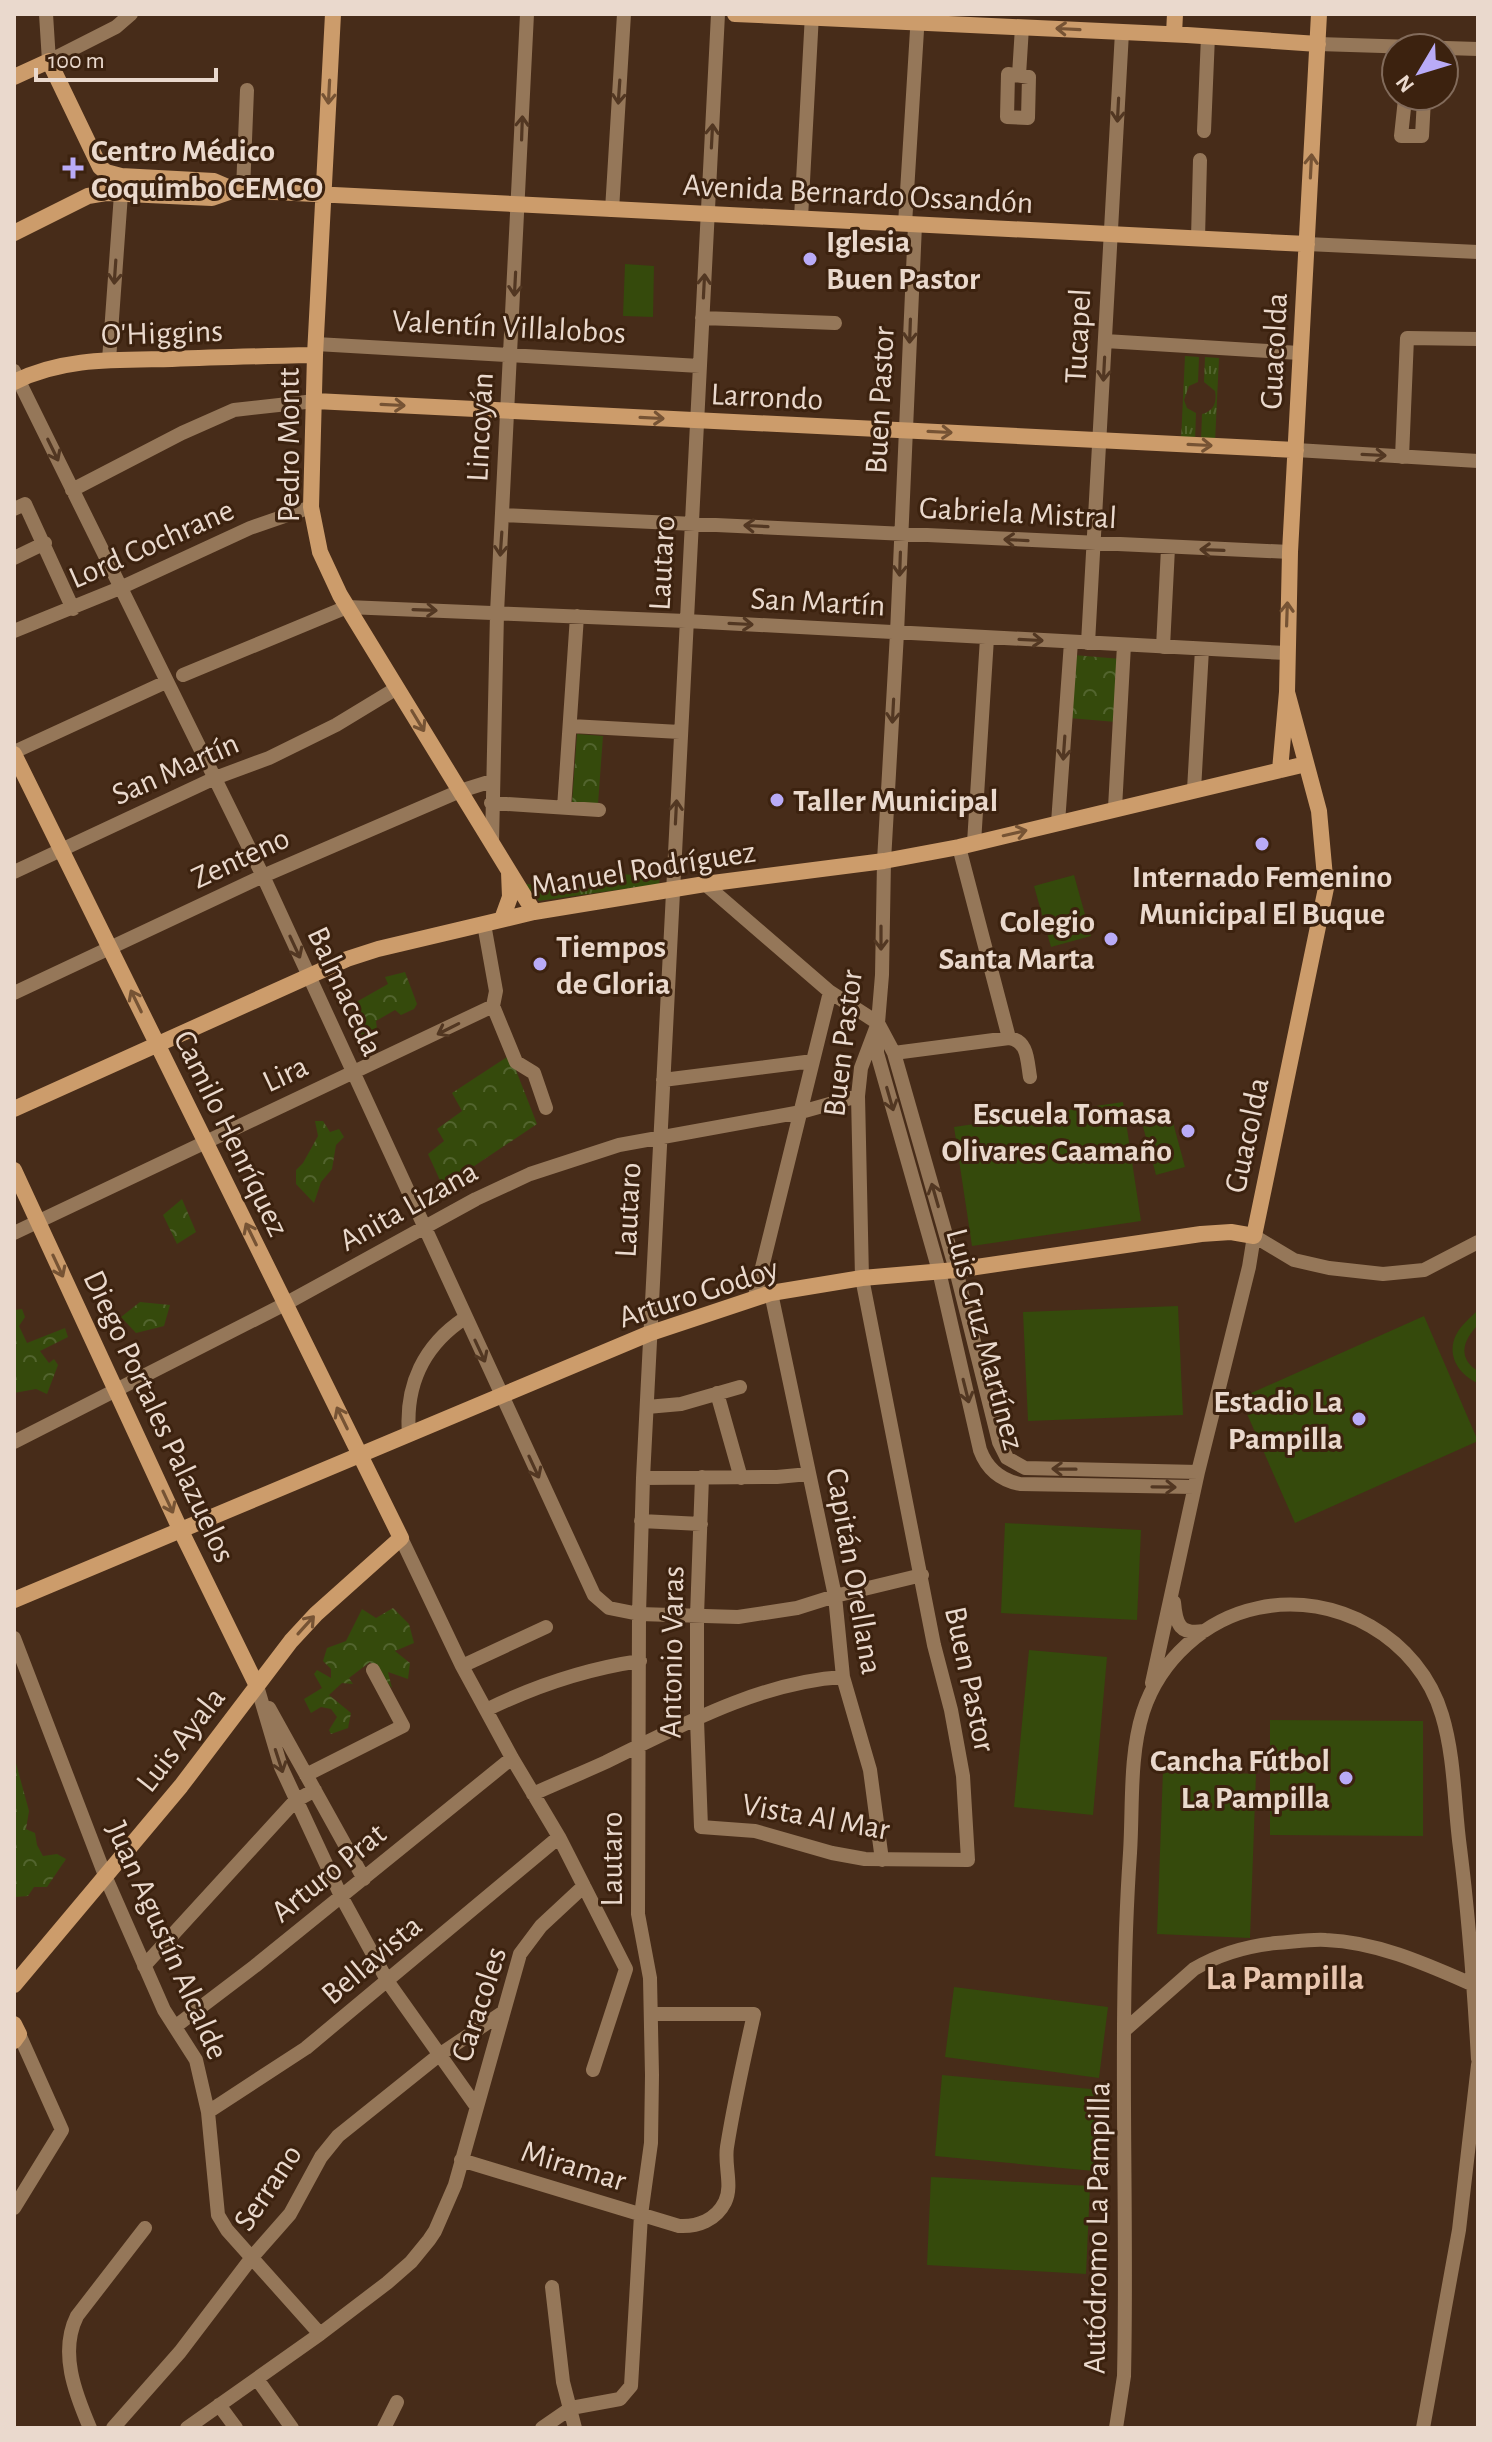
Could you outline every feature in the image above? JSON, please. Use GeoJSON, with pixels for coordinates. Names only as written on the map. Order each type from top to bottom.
{"type":"FeatureCollection","features":[{"type":"Feature","properties":{"kind":"street"},"geometry":{"type":"LineString","coordinates":[[46,14],[49,61]]}},
{"type":"Feature","properties":{"kind":"street"},"geometry":{"type":"LineString","coordinates":[[14,77],[116,27],[131,14]]}},
{"type":"Feature","properties":{"kind":"street","name":"Pedro Montt"},"geometry":{"type":"LineString","coordinates":[[333,14],[311,507],[320,552],[347,607],[534,912]]}},
{"type":"Feature","properties":{"kind":"street","name":"Lincoyán"},"geometry":{"type":"LineString","coordinates":[[492,843],[497,613],[527,14]]}},
{"type":"Feature","properties":{"kind":"street"},"geometry":{"type":"LineString","coordinates":[[612,210],[624,14]]}},
{"type":"Feature","properties":{"kind":"street","name":"Lautaro"},"geometry":{"type":"LineString","coordinates":[[571,2408],[616,2400],[627,2393],[632,2382],[641,2215],[651,2143],[652,2014],[649,1969],[638,1914],[641,1521],[648,1334],[718,14]]}},
{"type":"Feature","properties":{"kind":"street"},"geometry":{"type":"LineString","coordinates":[[735,14],[918,18],[1022,27],[1380,46]]}},
{"type":"Feature","properties":{"kind":"street"},"geometry":{"type":"LineString","coordinates":[[1174,34],[1175,14]]}},
{"type":"Feature","properties":{"kind":"street","name":"Guacolda"},"geometry":{"type":"LineString","coordinates":[[1280,770],[1287,692],[1290,552],[1319,14]]}},
{"type":"Feature","properties":{"kind":"street"},"geometry":{"type":"LineString","coordinates":[[801,218],[812,16]]}},
{"type":"Feature","properties":{"kind":"street","name":"Buen Pastor"},"geometry":{"type":"LineString","coordinates":[[918,18],[906,430],[884,861],[882,975],[878,1023],[863,1061],[858,1096],[862,1278],[963,1776],[968,1860]]}},
{"type":"Feature","properties":{"kind":"street"},"geometry":{"type":"LineString","coordinates":[[1019,75],[1022,27]]}},
{"type":"Feature","properties":{"kind":"street","name":"Tucapel"},"geometry":{"type":"LineString","coordinates":[[1088,643],[1122,32]]}},
{"type":"Feature","properties":{"kind":"street"},"geometry":{"type":"LineString","coordinates":[[1204,131],[1208,36]]}},
{"type":"Feature","properties":{"kind":"street","name":"Avenida Bernardo Ossandón"},"geometry":{"type":"LineString","coordinates":[[49,61],[100,167],[121,176],[214,181],[239,190],[519,206],[1478,252]]}},
{"type":"Feature","properties":{"kind":"street"},"geometry":{"type":"LineString","coordinates":[[239,190],[247,90]]}},
{"type":"Feature","properties":{"kind":"street"},"geometry":{"type":"LineString","coordinates":[[1198,238],[1200,160]]}},
{"type":"Feature","properties":{"kind":"street","name":"Avenida Bernardo Ossandón"},"geometry":{"type":"LineString","coordinates":[[14,233],[88,196],[106,193],[212,198],[239,190]]}},
{"type":"Feature","properties":{"kind":"street"},"geometry":{"type":"LineString","coordinates":[[109,360],[121,194]]}},
{"type":"Feature","properties":{"kind":"street"},"geometry":{"type":"LineString","coordinates":[[702,318],[835,323]]}},
{"type":"Feature","properties":{"kind":"street"},"geometry":{"type":"LineString","coordinates":[[1402,457],[1407,338],[1478,339]]}},
{"type":"Feature","properties":{"kind":"street"},"geometry":{"type":"LineString","coordinates":[[1105,341],[1300,353]]}},
{"type":"Feature","properties":{"kind":"street","name":"O'Higgins"},"geometry":{"type":"LineString","coordinates":[[16,378],[62,364],[316,349]]}},
{"type":"Feature","properties":{"kind":"street","name":"Valentín Villalobos"},"geometry":{"type":"LineString","coordinates":[[316,349],[511,354],[700,366]]}},
{"type":"Feature","properties":{"kind":"street","name":"Balmaceda"},"geometry":{"type":"LineString","coordinates":[[16,378],[263,876],[594,1595],[609,1608],[639,1614]]}},
{"type":"Feature","properties":{"kind":"street","name":"Larrondo"},"geometry":{"type":"LineString","coordinates":[[72,490],[234,410],[315,401],[1478,461]]}},
{"type":"Feature","properties":{"kind":"street"},"geometry":{"type":"LineString","coordinates":[[19,506],[45,543],[73,609]]}},
{"type":"Feature","properties":{"kind":"street","name":"Lord Cochrane"},"geometry":{"type":"LineString","coordinates":[[14,631],[73,609],[250,528],[311,507]]}},
{"type":"Feature","properties":{"kind":"street","name":"Gabriela Mistral"},"geometry":{"type":"LineString","coordinates":[[503,515],[1290,552]]}},
{"type":"Feature","properties":{"kind":"street"},"geometry":{"type":"LineString","coordinates":[[14,558],[45,543]]}},
{"type":"Feature","properties":{"kind":"street"},"geometry":{"type":"LineString","coordinates":[[1163,647],[1168,548]]}},
{"type":"Feature","properties":{"kind":"street"},"geometry":{"type":"LineString","coordinates":[[183,675],[347,607]]}},
{"type":"Feature","properties":{"kind":"street","name":"San Martín"},"geometry":{"type":"LineString","coordinates":[[347,607],[686,621],[1286,653]]}},
{"type":"Feature","properties":{"kind":"street"},"geometry":{"type":"LineString","coordinates":[[564,808],[577,616]]}},
{"type":"Feature","properties":{"kind":"street"},"geometry":{"type":"LineString","coordinates":[[987,638],[967,845],[1009,1038]]}},
{"type":"Feature","properties":{"kind":"street"},"geometry":{"type":"LineString","coordinates":[[1058,823],[1071,642]]}},
{"type":"Feature","properties":{"kind":"street"},"geometry":{"type":"LineString","coordinates":[[1115,808],[1124,645]]}},
{"type":"Feature","properties":{"kind":"street"},"geometry":{"type":"LineString","coordinates":[[1194,790],[1202,649]]}},
{"type":"Feature","properties":{"kind":"street"},"geometry":{"type":"LineString","coordinates":[[14,753],[166,682]]}},
{"type":"Feature","properties":{"kind":"street","name":"San Martín"},"geometry":{"type":"LineString","coordinates":[[14,872],[215,778],[269,758],[322,732],[397,688]]}},
{"type":"Feature","properties":{"kind":"street","name":"Guacolda"},"geometry":{"type":"LineString","coordinates":[[1148,1699],[1194,1487],[1249,1267],[1326,888],[1321,824],[1287,692]]}},
{"type":"Feature","properties":{"kind":"street"},"geometry":{"type":"LineString","coordinates":[[571,726],[680,732]]}},
{"type":"Feature","properties":{"kind":"street","name":"Camilo Henríquez"},"geometry":{"type":"LineString","coordinates":[[14,753],[401,1538]]}},
{"type":"Feature","properties":{"kind":"street","name":"Manuel Rodríguez"},"geometry":{"type":"LineString","coordinates":[[14,1109],[308,976],[378,949],[534,912],[705,884],[884,861],[967,845],[1306,764]]}},
{"type":"Feature","properties":{"kind":"street","name":"Zenteno"},"geometry":{"type":"LineString","coordinates":[[14,993],[263,876],[460,791],[492,781]]}},
{"type":"Feature","properties":{"kind":"street"},"geometry":{"type":"LineString","coordinates":[[491,803],[599,810]]}},
{"type":"Feature","properties":{"kind":"street"},"geometry":{"type":"LineString","coordinates":[[502,919],[510,897],[509,871]]}},
{"type":"Feature","properties":{"kind":"street","name":"Luis Cruz Martínez"},"geometry":{"type":"LineString","coordinates":[[705,884],[830,992],[878,1023],[894,1053],[956,1270],[1001,1448],[1013,1463],[1025,1468],[1198,1472]]}},
{"type":"Feature","properties":{"kind":"street"},"geometry":{"type":"LineString","coordinates":[[484,924],[496,991],[493,1006],[516,1062],[534,1073],[546,1108]]}},
{"type":"Feature","properties":{"kind":"street","name":"Capitán Orellana"},"geometry":{"type":"LineString","coordinates":[[830,992],[763,1294],[809,1474],[835,1596],[843,1677],[870,1770],[882,1860]]}},
{"type":"Feature","properties":{"kind":"street","name":"Lira"},"geometry":{"type":"LineString","coordinates":[[14,1233],[493,1006]]}},
{"type":"Feature","properties":{"kind":"street","name":"Luis Cruz Martínez"},"geometry":{"type":"LineString","coordinates":[[878,1023],[877,1053],[939,1271],[980,1450],[987,1464],[998,1476],[1020,1484],[1194,1487]]}},
{"type":"Feature","properties":{"kind":"street"},"geometry":{"type":"LineString","coordinates":[[894,1053],[1009,1038],[1019,1040],[1024,1046],[1030,1077]]}},
{"type":"Feature","properties":{"kind":"street"},"geometry":{"type":"LineString","coordinates":[[663,1080],[813,1061]]}},
{"type":"Feature","properties":{"kind":"street","name":"Anita Lizana"},"geometry":{"type":"LineString","coordinates":[[14,1442],[285,1304],[476,1199],[530,1174],[589,1153],[659,1137],[801,1112],[858,1096]]}},
{"type":"Feature","properties":{"kind":"street","name":"Diego Portales Palazuelos"},"geometry":{"type":"LineString","coordinates":[[14,1170],[180,1529],[257,1686],[364,1879]]}},
{"type":"Feature","properties":{"kind":"street","name":"Arturo Godoy"},"geometry":{"type":"LineString","coordinates":[[14,1600],[648,1334],[763,1294],[862,1278],[956,1270],[1201,1234],[1231,1232],[1254,1236],[1294,1260],[1329,1268],[1383,1274],[1424,1270],[1478,1242]]}},
{"type":"Feature","properties":{"kind":"street"},"geometry":{"type":"LineString","coordinates":[[409,1434],[411,1389],[422,1362],[436,1342],[465,1318]]}},
{"type":"Feature","properties":{"kind":"street"},"geometry":{"type":"LineString","coordinates":[[647,1407],[681,1404],[740,1387]]}},
{"type":"Feature","properties":{"kind":"street"},"geometry":{"type":"LineString","coordinates":[[717,1393],[741,1478]]}},
{"type":"Feature","properties":{"kind":"street"},"geometry":{"type":"LineString","coordinates":[[643,1478],[809,1474]]}},
{"type":"Feature","properties":{"kind":"street","name":"Antonio Varas"},"geometry":{"type":"LineString","coordinates":[[701,1827],[697,1616],[702,1477]]}},
{"type":"Feature","properties":{"kind":"street"},"geometry":{"type":"LineString","coordinates":[[641,1521],[701,1524]]}},
{"type":"Feature","properties":{"kind":"street"},"geometry":{"type":"LineString","coordinates":[[401,1538],[462,1666],[559,1837],[626,1969],[593,2070]]}},
{"type":"Feature","properties":{"kind":"street","name":"Luis Ayala"},"geometry":{"type":"LineString","coordinates":[[14,1985],[181,1786],[291,1641],[316,1614],[401,1538]]}},
{"type":"Feature","properties":{"kind":"street"},"geometry":{"type":"LineString","coordinates":[[639,1614],[738,1617],[778,1612],[922,1575]]}},
{"type":"Feature","properties":{"kind":"street","name":"Guacolda"},"geometry":{"type":"LineString","coordinates":[[1173,1588],[1178,1623],[1191,1633],[1205,1631]]}},
{"type":"Feature","properties":{"kind":"street","name":"Autódromo La Pampilla"},"geometry":{"type":"LineString","coordinates":[[1116,2428],[1124,2376],[1126,1903],[1135,1757],[1140,1725],[1148,1699],[1171,1661],[1205,1631],[1223,1620],[1254,1609],[1286,1604],[1318,1606],[1363,1621],[1390,1639],[1413,1661],[1437,1702],[1450,1753],[1473,1950],[1478,2062],[1459,2230],[1423,2428]]}},
{"type":"Feature","properties":{"kind":"street"},"geometry":{"type":"LineString","coordinates":[[462,1666],[546,1627]]}},
{"type":"Feature","properties":{"kind":"street","name":"Juan Agustín Alcalde"},"geometry":{"type":"LineString","coordinates":[[14,1638],[106,1878],[164,2010],[196,2060],[208,2112],[218,2215],[227,2230],[320,2334]]}},
{"type":"Feature","properties":{"kind":"street"},"geometry":{"type":"LineString","coordinates":[[486,1710],[560,1679],[640,1661]]}},
{"type":"Feature","properties":{"kind":"street"},"geometry":{"type":"LineString","coordinates":[[306,1775],[403,1726],[373,1670]]}},
{"type":"Feature","properties":{"kind":"street"},"geometry":{"type":"LineString","coordinates":[[533,1794],[640,1744],[795,1683],[843,1677]]}},
{"type":"Feature","properties":{"kind":"street","name":"Diego Portales Palazuelos"},"geometry":{"type":"LineString","coordinates":[[257,1686],[281,1767],[341,1896],[388,1982],[476,2106]]}},
{"type":"Feature","properties":{"kind":"street","name":"Arturo Prat"},"geometry":{"type":"LineString","coordinates":[[176,2026],[512,1758]]}},
{"type":"Feature","properties":{"kind":"street"},"geometry":{"type":"LineString","coordinates":[[144,1966],[295,1801],[315,1790]]}},
{"type":"Feature","properties":{"kind":"street","name":"Vista Al Mar"},"geometry":{"type":"LineString","coordinates":[[701,1827],[755,1831],[832,1853],[882,1860],[968,1860]]}},
{"type":"Feature","properties":{"kind":"street","name":"Bellavista"},"geometry":{"type":"LineString","coordinates":[[208,2112],[306,2048],[559,1837]]}},
{"type":"Feature","properties":{"kind":"street","name":"Caracoles"},"geometry":{"type":"LineString","coordinates":[[187,2428],[387,2283],[420,2251],[435,2231],[447,2206],[461,2160],[515,1966],[526,1944],[541,1926],[584,1886]]}},
{"type":"Feature","properties":{"kind":"street"},"geometry":{"type":"LineString","coordinates":[[1126,2029],[1194,1969],[1222,1955],[1265,1944],[1324,1940],[1346,1942],[1402,1956],[1474,1985]]}},
{"type":"Feature","properties":{"kind":"street","name":"Serrano"},"geometry":{"type":"LineString","coordinates":[[113,2428],[189,2341],[253,2256],[290,2214],[321,2157],[338,2136],[439,2055],[502,2013]]}},
{"type":"Feature","properties":{"kind":"street","name":"Miramar"},"geometry":{"type":"LineString","coordinates":[[461,2160],[671,2223],[688,2226],[704,2222],[717,2213],[728,2194],[726,2151],[754,2014],[652,2014]]}},
{"type":"Feature","properties":{"kind":"street"},"geometry":{"type":"LineString","coordinates":[[14,2208],[62,2130],[16,2033]]}},
{"type":"Feature","properties":{"kind":"street"},"geometry":{"type":"LineString","coordinates":[[90,2428],[72,2374],[68,2349],[70,2330],[77,2316],[145,2228]]}},
{"type":"Feature","properties":{"kind":"street"},"geometry":{"type":"LineString","coordinates":[[552,2287],[563,2382],[575,2428]]}},
{"type":"Feature","properties":{"kind":"street"},"geometry":{"type":"LineString","coordinates":[[257,2379],[292,2428]]}},
{"type":"Feature","properties":{"kind":"street"},"geometry":{"type":"LineString","coordinates":[[384,2428],[397,2402]]}},
{"type":"Feature","properties":{"kind":"street"},"geometry":{"type":"LineString","coordinates":[[219,2405],[236,2428]]}},
{"type":"Feature","properties":{"kind":"street"},"geometry":{"type":"LineString","coordinates":[[542,2428],[571,2408]]}},
{"type":"Feature","properties":{"kind":"green space"},"geometry":{"type":"Polygon","coordinates":[[[625,264],[654,266],[653,317],[623,316],[625,264]]]}},
{"type":"Feature","properties":{"kind":"green space"},"geometry":{"type":"Polygon","coordinates":[[[1185,356],[1199,357],[1198,382],[1189,386],[1184,400],[1187,408],[1196,413],[1195,441],[1181,440],[1185,356]]]}},
{"type":"Feature","properties":{"kind":"green space"},"geometry":{"type":"Polygon","coordinates":[[[1205,357],[1219,358],[1215,442],[1201,441],[1202,414],[1214,406],[1216,399],[1215,391],[1204,382],[1205,357]]]}},
{"type":"Feature","properties":{"kind":"green space"},"geometry":{"type":"Polygon","coordinates":[[[1074,655],[1121,659],[1116,722],[1069,718],[1074,655]]]}},
{"type":"Feature","properties":{"kind":"green space"},"geometry":{"type":"Polygon","coordinates":[[[577,734],[603,736],[598,804],[572,802],[577,734]]]}},
{"type":"Feature","properties":{"kind":"green space"},"geometry":{"type":"Polygon","coordinates":[[[595,872],[660,877],[659,884],[539,901],[525,884],[593,888],[595,872]]]}},
{"type":"Feature","properties":{"kind":"green space"},"geometry":{"type":"Polygon","coordinates":[[[1074,875],[1091,936],[1051,947],[1034,886],[1074,875]]]}},
{"type":"Feature","properties":{"kind":"green space"},"geometry":{"type":"Polygon","coordinates":[[[405,972],[417,1004],[414,1009],[401,1015],[395,1010],[376,1021],[377,1029],[363,1039],[351,1005],[388,984],[385,977],[405,972]]]}},
{"type":"Feature","properties":{"kind":"green space"},"geometry":{"type":"Polygon","coordinates":[[[510,1055],[537,1124],[443,1187],[428,1154],[444,1141],[437,1129],[462,1111],[452,1093],[510,1055]]]}},
{"type":"Feature","properties":{"kind":"green space"},"geometry":{"type":"Polygon","coordinates":[[[1123,1102],[1141,1221],[972,1246],[954,1127],[1123,1102]]]}},
{"type":"Feature","properties":{"kind":"green space"},"geometry":{"type":"Polygon","coordinates":[[[1171,1115],[1185,1167],[1156,1175],[1142,1123],[1171,1115]]]}},
{"type":"Feature","properties":{"kind":"green space"},"geometry":{"type":"Polygon","coordinates":[[[315,1121],[323,1121],[330,1132],[339,1129],[344,1137],[336,1145],[332,1169],[321,1182],[314,1203],[296,1184],[296,1170],[318,1136],[315,1121]]]}},
{"type":"Feature","properties":{"kind":"green space"},"geometry":{"type":"Polygon","coordinates":[[[182,1199],[196,1232],[177,1244],[163,1215],[182,1199]]]}},
{"type":"Feature","properties":{"kind":"green space"},"geometry":{"type":"Polygon","coordinates":[[[140,1302],[170,1305],[164,1326],[136,1333],[121,1317],[140,1302]]]}},
{"type":"Feature","properties":{"kind":"green space"},"geometry":{"type":"Polygon","coordinates":[[[1178,1306],[1183,1415],[1028,1421],[1023,1312],[1178,1306]]]}},
{"type":"Feature","properties":{"kind":"green space"},"geometry":{"type":"Polygon","coordinates":[[[22,1309],[25,1317],[19,1326],[27,1343],[65,1328],[68,1337],[40,1351],[49,1363],[54,1359],[58,1365],[47,1394],[36,1389],[14,1393],[14,1310],[22,1309]]]}},
{"type":"Feature","properties":{"kind":"green space"},"geometry":{"type":"Polygon","coordinates":[[[1478,1310],[1478,1325],[1464,1349],[1467,1360],[1478,1371],[1478,1383],[1465,1375],[1456,1364],[1453,1342],[1458,1331],[1478,1310]]]}},
{"type":"Feature","properties":{"kind":"green space","name":"Estadio La Pampilla"},"geometry":{"type":"Polygon","coordinates":[[[1424,1316],[1478,1441],[1295,1523],[1240,1398],[1424,1316]]]}},
{"type":"Feature","properties":{"kind":"green space"},"geometry":{"type":"Polygon","coordinates":[[[1005,1523],[1141,1530],[1137,1620],[1001,1613],[1005,1523]]]}},
{"type":"Feature","properties":{"kind":"green space"},"geometry":{"type":"Polygon","coordinates":[[[393,1608],[409,1624],[414,1643],[395,1651],[410,1663],[408,1679],[388,1672],[392,1688],[370,1662],[349,1678],[353,1684],[342,1683],[329,1695],[351,1713],[348,1728],[331,1734],[329,1730],[337,1717],[331,1709],[321,1707],[311,1713],[304,1699],[322,1688],[314,1674],[317,1670],[331,1678],[331,1669],[323,1661],[327,1648],[346,1641],[362,1609],[376,1618],[393,1608]]]}},
{"type":"Feature","properties":{"kind":"green space","name":"Cancha Fútbol La Pampilla"},"geometry":{"type":"Polygon","coordinates":[[[1029,1650],[1107,1657],[1093,1815],[1014,1807],[1029,1650]]]}},
{"type":"Feature","properties":{"kind":"green space","name":"Cancha Fútbol La Pampilla"},"geometry":{"type":"Polygon","coordinates":[[[1270,1720],[1423,1721],[1423,1836],[1270,1835],[1270,1720]]]}},
{"type":"Feature","properties":{"kind":"green space"},"geometry":{"type":"Polygon","coordinates":[[[14,1756],[29,1811],[26,1829],[35,1833],[43,1856],[57,1854],[66,1859],[47,1887],[34,1887],[28,1896],[16,1897],[14,1902],[14,1756]]]}},
{"type":"Feature","properties":{"kind":"green space","name":"Cancha Fútbol La Pampilla"},"geometry":{"type":"Polygon","coordinates":[[[1163,1770],[1256,1774],[1250,1938],[1157,1934],[1163,1770]]]}},
{"type":"Feature","properties":{"kind":"green space"},"geometry":{"type":"Polygon","coordinates":[[[954,1987],[1108,2007],[1099,2078],[945,2057],[954,1987]]]}},
{"type":"Feature","properties":{"kind":"green space"},"geometry":{"type":"Polygon","coordinates":[[[942,2075],[1101,2090],[1094,2171],[935,2156],[942,2075]]]}},
{"type":"Feature","properties":{"kind":"green space"},"geometry":{"type":"Polygon","coordinates":[[[931,2177],[1090,2186],[1086,2274],[927,2265],[931,2177]]]}},
{"type":"Feature","properties":{"kind":"place","name":"Centro Médico Coquimbo CEMCO"},"geometry":{"type":"Point","coordinates":[73,168]}},
{"type":"Feature","properties":{"kind":"place","name":"Iglesia Buen Pastor"},"geometry":{"type":"Point","coordinates":[810,259]}},
{"type":"Feature","properties":{"kind":"place","name":"Taller Municipal"},"geometry":{"type":"Point","coordinates":[777,800]}},
{"type":"Feature","properties":{"kind":"place","name":"Internado Femenino Municipal El Buque"},"geometry":{"type":"Point","coordinates":[1262,844]}},
{"type":"Feature","properties":{"kind":"place","name":"Colegio Santa Marta"},"geometry":{"type":"Point","coordinates":[1111,939]}},
{"type":"Feature","properties":{"kind":"place","name":"Tiempos de Gloria"},"geometry":{"type":"Point","coordinates":[540,964]}},
{"type":"Feature","properties":{"kind":"place","name":"Escuela Tomasa Olivares Caamaño"},"geometry":{"type":"Point","coordinates":[1188,1131]}},
{"type":"Feature","properties":{"kind":"place","name":"Estadio La Pampilla"},"geometry":{"type":"Point","coordinates":[1359,1419]}},
{"type":"Feature","properties":{"kind":"place","name":"Cancha Fútbol La Pampilla"},"geometry":{"type":"Point","coordinates":[1346,1778]}},
{"type":"Feature","properties":{"kind":"district","name":"La Pampilla"},"geometry":{"type":"Point","coordinates":[1285,1977]}}]}
